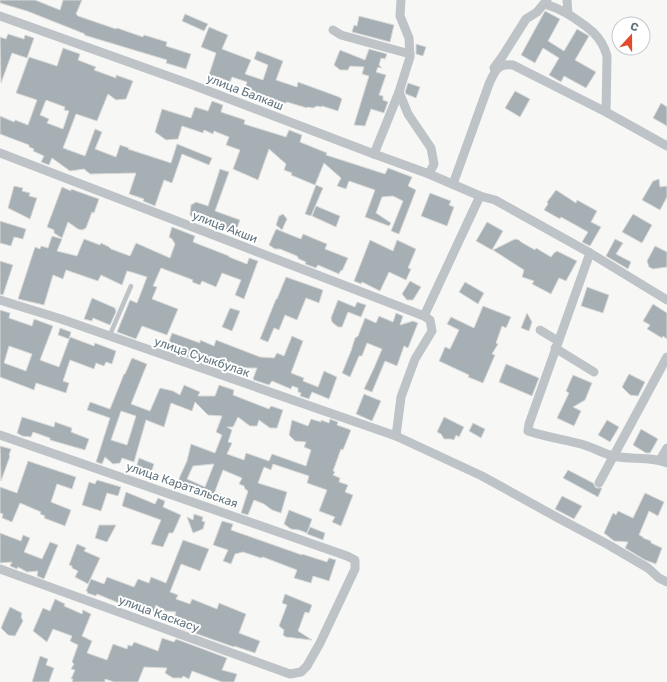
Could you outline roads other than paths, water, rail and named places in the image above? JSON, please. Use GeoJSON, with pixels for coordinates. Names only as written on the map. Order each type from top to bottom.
{"type":"FeatureCollection","features":[{"type":"Feature","properties":{"kind":"street"},"geometry":{"type":"LineString","coordinates":[[374,154],[399,92],[410,57],[409,38],[400,16],[401,0]]}},
{"type":"Feature","properties":{"kind":"street"},"geometry":{"type":"LineString","coordinates":[[567,0],[568,14]]}},
{"type":"Feature","properties":{"kind":"street"},"geometry":{"type":"LineString","coordinates":[[453,184],[493,74],[492,72],[494,66],[502,58],[526,20],[546,2],[568,14],[590,29],[599,38],[605,49],[607,56],[606,112]]}},
{"type":"Feature","properties":{"kind":"street","name":"улица Балкаш"},"geometry":{"type":"LineString","coordinates":[[0,16],[190,84],[429,174],[480,196],[494,200],[590,254],[667,300]]}},
{"type":"Feature","properties":{"kind":"street"},"geometry":{"type":"LineString","coordinates":[[333,30],[340,35],[410,54]]}},
{"type":"Feature","properties":{"kind":"street"},"geometry":{"type":"LineString","coordinates":[[502,58],[606,112],[667,146]]}},
{"type":"Feature","properties":{"kind":"street"},"geometry":{"type":"LineString","coordinates":[[493,74],[501,65],[513,65]]}},
{"type":"Feature","properties":{"kind":"street"},"geometry":{"type":"LineString","coordinates":[[399,92],[408,114],[430,148],[434,164],[429,174]]}},
{"type":"Feature","properties":{"kind":"street","name":"улица Акши"},"geometry":{"type":"LineString","coordinates":[[0,153],[424,316]]}},
{"type":"Feature","properties":{"kind":"street"},"geometry":{"type":"LineString","coordinates":[[396,436],[401,397],[415,359],[432,331],[430,320],[424,316],[480,196]]}},
{"type":"Feature","properties":{"kind":"street"},"geometry":{"type":"LineString","coordinates":[[590,254],[557,344],[529,424],[528,431],[582,444],[613,456],[636,459],[664,461],[667,448]]}},
{"type":"Feature","properties":{"kind":"street","name":"улица Суыкбулак"},"geometry":{"type":"LineString","coordinates":[[0,300],[396,436],[482,476],[607,544],[664,579]]}},
{"type":"Feature","properties":{"kind":"street"},"geometry":{"type":"LineString","coordinates":[[540,330],[594,372]]}},
{"type":"Feature","properties":{"kind":"street"},"geometry":{"type":"LineString","coordinates":[[599,483],[667,357]]}},
{"type":"Feature","properties":{"kind":"street","name":"улица Каратальская"},"geometry":{"type":"LineString","coordinates":[[0,435],[318,545],[355,560],[355,569],[320,643],[307,666]]}},
{"type":"Feature","properties":{"kind":"street","name":"улица Каскасу"},"geometry":{"type":"LineString","coordinates":[[0,569],[290,674],[301,672],[307,666]]}},
{"type":"Feature","properties":{"kind":"lane"},"geometry":{"type":"LineString","coordinates":[[109,337],[131,286]]}}]}
